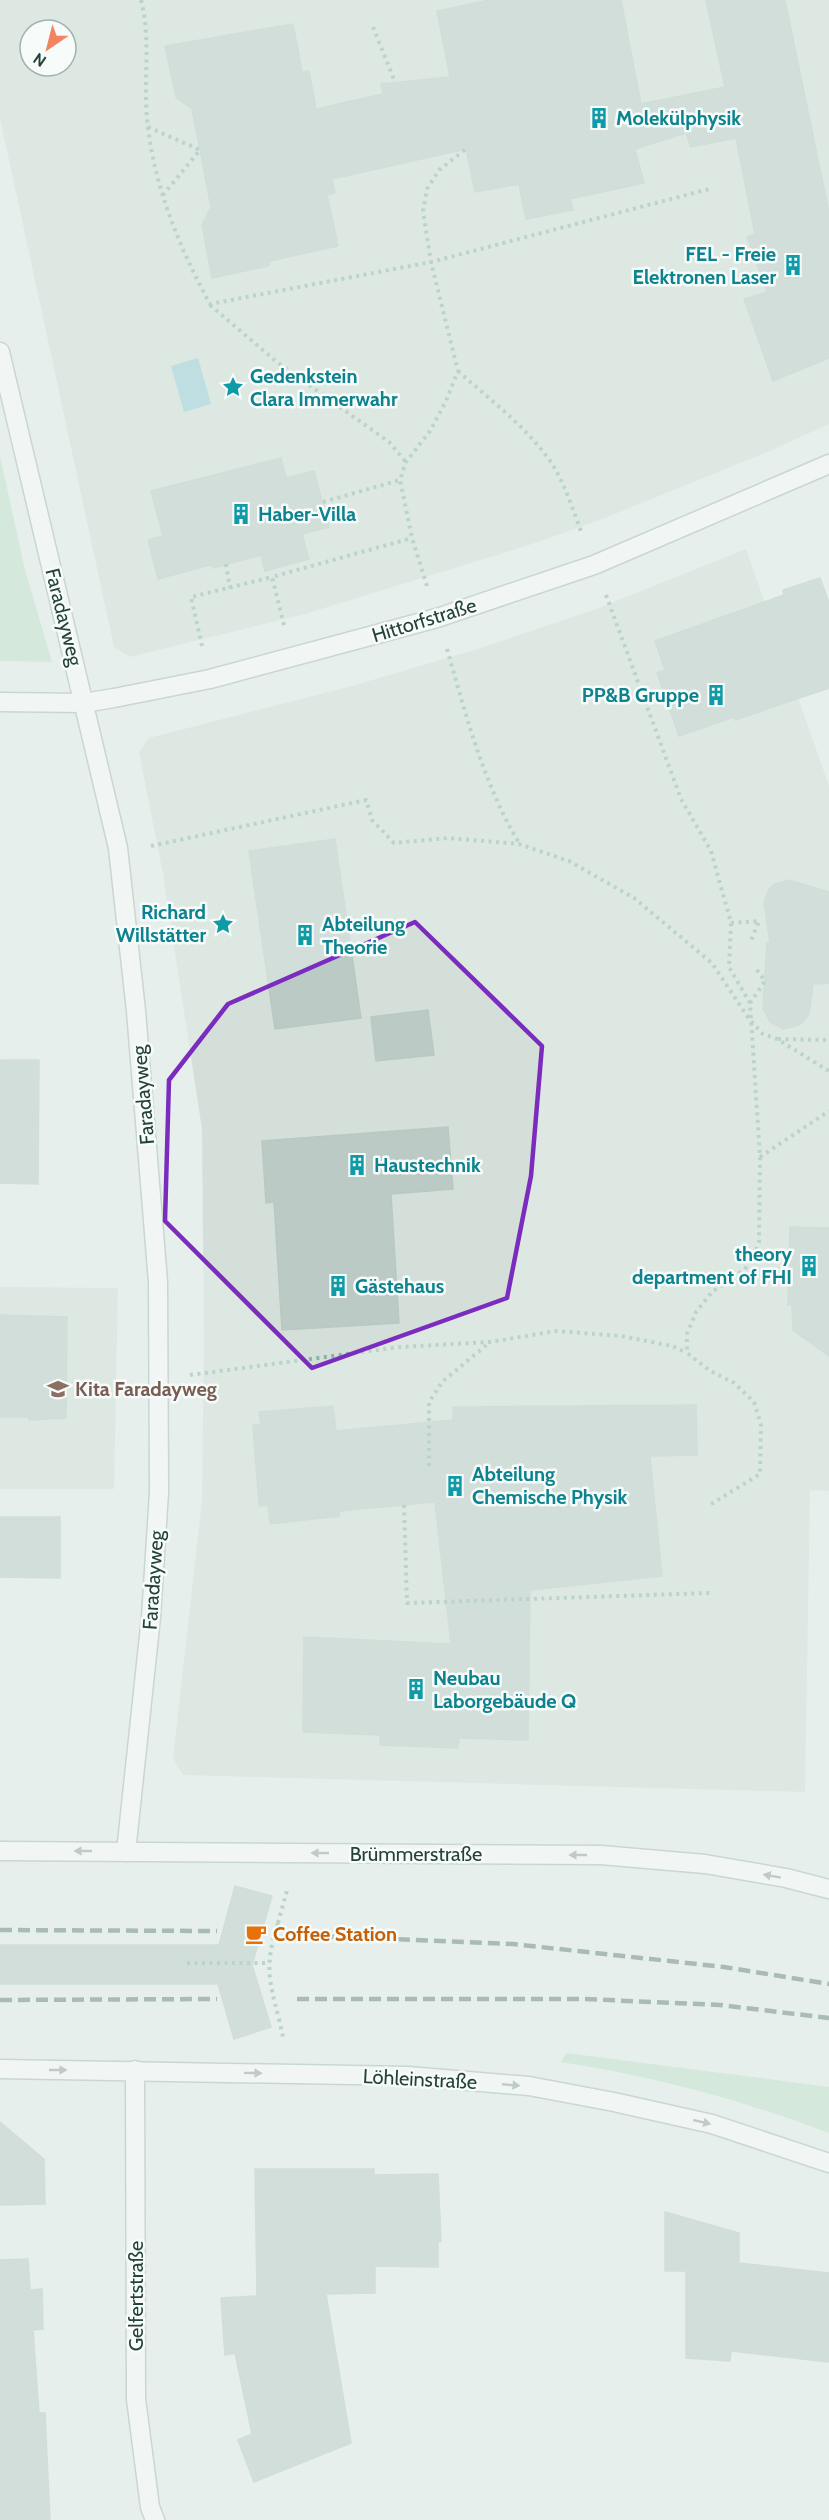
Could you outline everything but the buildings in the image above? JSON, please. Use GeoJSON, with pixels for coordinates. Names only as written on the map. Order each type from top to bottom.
{"type":"FeatureCollection","features":[{"type":"Feature","properties":{"kind":"street","name":"Faradayweg"},"geometry":{"type":"LineString","coordinates":[[0,352],[118,848],[136,1011],[158,1282],[159,1492],[151,1617],[126,1852]]}},
{"type":"Feature","properties":{"kind":"street","name":"Hittorfstraße"},"geometry":{"type":"LineString","coordinates":[[0,702],[84,703],[210,679],[437,618],[594,565],[829,464]]}},
{"type":"Feature","properties":{"kind":"street","name":"Brümmerstraße"},"geometry":{"type":"LineString","coordinates":[[0,1851],[613,1856],[705,1864],[829,1888]]}},
{"type":"Feature","properties":{"kind":"street","name":"Löhleinstraße"},"geometry":{"type":"LineString","coordinates":[[0,2070],[135,2070],[408,2076],[529,2086],[712,2124],[829,2163]]}},
{"type":"Feature","properties":{"kind":"street","name":"Gelfertstraße"},"geometry":{"type":"LineString","coordinates":[[135,2070],[136,2399],[150,2507],[155,2520]]}},
{"type":"Feature","properties":{"kind":"path"},"geometry":{"type":"LineString","coordinates":[[141,0],[147,24],[148,127],[162,196],[173,229],[210,304],[278,363],[389,442],[406,462]]}},
{"type":"Feature","properties":{"kind":"path"},"geometry":{"type":"LineString","coordinates":[[372,27],[394,82]]}},
{"type":"Feature","properties":{"kind":"path"},"geometry":{"type":"LineString","coordinates":[[148,127],[200,150],[162,196]]}},
{"type":"Feature","properties":{"kind":"path"},"geometry":{"type":"LineString","coordinates":[[466,149],[439,170],[427,189],[423,211],[431,262],[458,371],[531,437],[549,460],[562,484],[582,534]]}},
{"type":"Feature","properties":{"kind":"path"},"geometry":{"type":"LineString","coordinates":[[210,304],[431,262],[713,188]]}},
{"type":"Feature","properties":{"kind":"path"},"geometry":{"type":"LineString","coordinates":[[427,586],[412,538],[400,480],[406,462],[430,431],[445,404],[458,371]]}},
{"type":"Feature","properties":{"kind":"path"},"geometry":{"type":"LineString","coordinates":[[322,502],[400,480]]}},
{"type":"Feature","properties":{"kind":"path"},"geometry":{"type":"LineString","coordinates":[[203,651],[191,597],[412,538]]}},
{"type":"Feature","properties":{"kind":"path"},"geometry":{"type":"LineString","coordinates":[[226,564],[230,588]]}},
{"type":"Feature","properties":{"kind":"path"},"geometry":{"type":"LineString","coordinates":[[272,577],[285,628]]}},
{"type":"Feature","properties":{"kind":"path"},"geometry":{"type":"LineString","coordinates":[[606,594],[681,799],[711,851],[731,923],[729,968],[750,1002]]}},
{"type":"Feature","properties":{"kind":"path"},"geometry":{"type":"LineString","coordinates":[[448,654],[485,774],[504,818],[519,844]]}},
{"type":"Feature","properties":{"kind":"path"},"geometry":{"type":"LineString","coordinates":[[146,846],[158,846],[366,800],[372,820],[394,843],[448,837],[519,844],[569,861],[634,898],[712,963],[749,1019],[763,1034],[829,1071]]}},
{"type":"Feature","properties":{"kind":"path"},"geometry":{"type":"LineString","coordinates":[[731,923],[759,921],[750,943]]}},
{"type":"Feature","properties":{"kind":"path"},"geometry":{"type":"LineString","coordinates":[[687,1353],[687,1334],[696,1312],[712,1292],[745,1269],[754,1256],[759,1242],[760,1157],[749,1019],[750,1002],[765,981],[754,966]]}},
{"type":"Feature","properties":{"kind":"path"},"geometry":{"type":"LineString","coordinates":[[777,1040],[829,1040]]}},
{"type":"Feature","properties":{"kind":"path"},"geometry":{"type":"LineString","coordinates":[[760,1157],[829,1111]]}},
{"type":"Feature","properties":{"kind":"path"},"geometry":{"type":"LineString","coordinates":[[190,1375],[400,1347],[490,1342],[556,1331],[621,1335],[672,1346],[734,1383],[754,1402],[761,1425],[760,1474],[708,1506]]}},
{"type":"Feature","properties":{"kind":"path"},"geometry":{"type":"LineString","coordinates":[[429,1466],[429,1402],[443,1381],[490,1342]]}},
{"type":"Feature","properties":{"kind":"path"},"geometry":{"type":"LineString","coordinates":[[404,1505],[407,1602],[710,1593]]}},
{"type":"Feature","properties":{"kind":"path"},"geometry":{"type":"LineString","coordinates":[[280,2025],[269,1981],[269,1950],[288,1886]]}},
{"type":"Feature","properties":{"kind":"path"},"geometry":{"type":"LineString","coordinates":[[188,1963],[269,1963]]}},
{"type":"Feature","properties":{"kind":"highlighted area"},"geometry":{"type":"Polygon","coordinates":[[[415,922],[542,1046],[531,1176],[507,1298],[312,1368],[165,1221],[169,1080],[228,1004],[415,922]]]}},
{"type":"Feature","properties":{"kind":"shaded area"},"geometry":{"type":"Polygon","coordinates":[[[0,0],[829,0],[829,424],[772,450],[600,520],[526,546],[305,614],[130,657],[114,647],[0,118],[0,0]]]}},
{"type":"Feature","properties":{"kind":"shaded area"},"geometry":{"type":"Polygon","coordinates":[[[746,549],[829,786],[829,1491],[810,1490],[805,1792],[183,1775],[173,1758],[202,1501],[204,1346],[202,1129],[163,874],[139,752],[149,738],[352,686],[481,648],[596,609],[746,549]]]}},
{"type":"Feature","properties":{"kind":"shaded area","name":"Kita Faradayweg"},"geometry":{"type":"Polygon","coordinates":[[[0,1287],[118,1288],[114,1489],[0,1489],[0,1287]]]}},
{"type":"Feature","properties":{"kind":"green space"},"geometry":{"type":"Polygon","coordinates":[[[0,456],[25,570],[52,662],[0,661],[0,456]]]}},
{"type":"Feature","properties":{"kind":"green space"},"geometry":{"type":"Polygon","coordinates":[[[566,2053],[829,2087],[829,2133],[697,2090],[629,2074],[561,2062],[566,2053]]]}},
{"type":"Feature","properties":{"kind":"water"},"geometry":{"type":"Polygon","coordinates":[[[198,358],[211,404],[184,412],[171,366],[198,358]]]}},
{"type":"Feature","properties":{"kind":"railway"},"geometry":{"type":"LineString","coordinates":[[0,1930],[217,1931]]}},
{"type":"Feature","properties":{"kind":"railway"},"geometry":{"type":"LineString","coordinates":[[290,1935],[513,1944],[724,1967],[829,1984]]}},
{"type":"Feature","properties":{"kind":"railway"},"geometry":{"type":"LineString","coordinates":[[0,2000],[217,1999]]}},
{"type":"Feature","properties":{"kind":"railway"},"geometry":{"type":"LineString","coordinates":[[297,1999],[584,1999],[720,2005],[829,2018]]}},
{"type":"Feature","properties":{"kind":"place","name":"Molekülphysik"},"geometry":{"type":"Point","coordinates":[599,118]}},
{"type":"Feature","properties":{"kind":"place","name":"FEL - Freie Elektronen Laser"},"geometry":{"type":"Point","coordinates":[793,265]}},
{"type":"Feature","properties":{"kind":"place","name":"Gedenkstein Clara Immerwahr"},"geometry":{"type":"Point","coordinates":[233,387]}},
{"type":"Feature","properties":{"kind":"place","name":"Haber-Villa"},"geometry":{"type":"Point","coordinates":[241,514]}},
{"type":"Feature","properties":{"kind":"place","name":"PP&B Gruppe"},"geometry":{"type":"Point","coordinates":[716,695]}},
{"type":"Feature","properties":{"kind":"place","name":"Richard Willstätter"},"geometry":{"type":"Point","coordinates":[223,924]}},
{"type":"Feature","properties":{"kind":"place","name":"Abteilung Theorie"},"geometry":{"type":"Point","coordinates":[305,935]}},
{"type":"Feature","properties":{"kind":"place","name":"Haustechnik"},"geometry":{"type":"Point","coordinates":[357,1165]}},
{"type":"Feature","properties":{"kind":"place","name":"theory department of FHI"},"geometry":{"type":"Point","coordinates":[809,1266]}},
{"type":"Feature","properties":{"kind":"place","name":"Gästehaus"},"geometry":{"type":"Point","coordinates":[338,1286]}},
{"type":"Feature","properties":{"kind":"place","name":"Kita Faradayweg"},"geometry":{"type":"Point","coordinates":[58,1389]}},
{"type":"Feature","properties":{"kind":"place","name":"Abteilung Chemische Physik"},"geometry":{"type":"Point","coordinates":[455,1486]}},
{"type":"Feature","properties":{"kind":"place","name":"Neubau Laborgebäude Q"},"geometry":{"type":"Point","coordinates":[416,1689]}},
{"type":"Feature","properties":{"kind":"place","name":"Coffee Station"},"geometry":{"type":"Point","coordinates":[256,1934]}}]}
